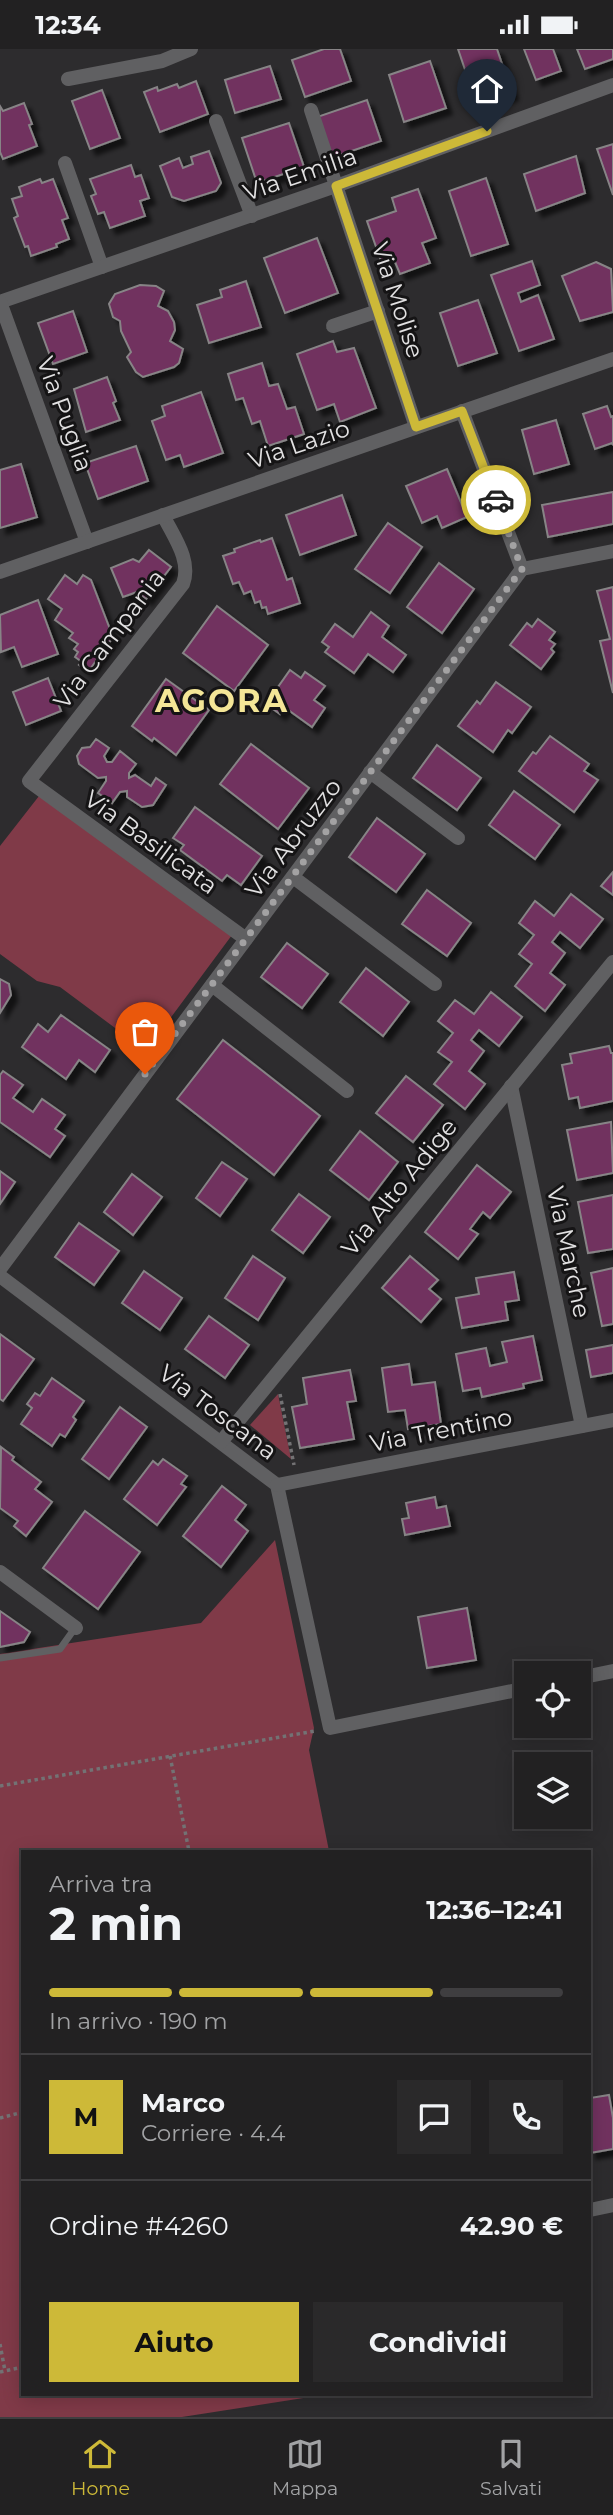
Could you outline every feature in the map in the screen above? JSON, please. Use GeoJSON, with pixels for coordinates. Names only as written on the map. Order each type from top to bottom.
{"type":"FeatureCollection","features":[{"type":"Feature","properties":{"kind":"street"},"geometry":{"type":"LineString","coordinates":[[68,79],[162,61],[191,49]]}},
{"type":"Feature","properties":{"kind":"street","name":"Via Emilia"},"geometry":{"type":"LineString","coordinates":[[0,302],[252,216],[613,85]]}},
{"type":"Feature","properties":{"kind":"street","name":"Via Molise"},"geometry":{"type":"LineString","coordinates":[[311,110],[416,427]]}},
{"type":"Feature","properties":{"kind":"street"},"geometry":{"type":"LineString","coordinates":[[216,121],[252,216]]}},
{"type":"Feature","properties":{"kind":"street"},"geometry":{"type":"LineString","coordinates":[[65,163],[102,267]]}},
{"type":"Feature","properties":{"kind":"street","name":"Via Puglia"},"geometry":{"type":"LineString","coordinates":[[0,302],[87,542]]}},
{"type":"Feature","properties":{"kind":"street"},"geometry":{"type":"LineString","coordinates":[[333,326],[378,311]]}},
{"type":"Feature","properties":{"kind":"street","name":"Via Lazio"},"geometry":{"type":"LineString","coordinates":[[0,572],[613,359]]}},
{"type":"Feature","properties":{"kind":"street"},"geometry":{"type":"LineString","coordinates":[[462,411],[522,569],[613,551]]}},
{"type":"Feature","properties":{"kind":"street","name":"Via Campania"},"geometry":{"type":"LineString","coordinates":[[29,781],[183,584],[186,572],[184,558],[163,515]]}},
{"type":"Feature","properties":{"kind":"street","name":"Via Abruzzo"},"geometry":{"type":"LineString","coordinates":[[0,1269],[522,569]]}},
{"type":"Feature","properties":{"kind":"street"},"geometry":{"type":"LineString","coordinates":[[370,772],[458,838]]}},
{"type":"Feature","properties":{"kind":"street","name":"Via Basilicata"},"geometry":{"type":"LineString","coordinates":[[29,781],[246,939]]}},
{"type":"Feature","properties":{"kind":"street"},"geometry":{"type":"LineString","coordinates":[[293,877],[435,984]]}},
{"type":"Feature","properties":{"kind":"street","name":"Via Alto Adige"},"geometry":{"type":"LineString","coordinates":[[221,1442],[613,962]]}},
{"type":"Feature","properties":{"kind":"street"},"geometry":{"type":"LineString","coordinates":[[212,985],[347,1091]]}},
{"type":"Feature","properties":{"kind":"street","name":"Via Marche"},"geometry":{"type":"LineString","coordinates":[[512,1086],[582,1426]]}},
{"type":"Feature","properties":{"kind":"street","name":"Via Toscana"},"geometry":{"type":"LineString","coordinates":[[0,1276],[277,1485],[330,1728]]}},
{"type":"Feature","properties":{"kind":"street","name":"Via Trentino"},"geometry":{"type":"LineString","coordinates":[[277,1485],[613,1420]]}},
{"type":"Feature","properties":{"kind":"street"},"geometry":{"type":"LineString","coordinates":[[0,1572],[76,1627]]}},
{"type":"Feature","properties":{"kind":"street"},"geometry":{"type":"LineString","coordinates":[[591,1676],[613,1671]]}},
{"type":"Feature","properties":{"kind":"street"},"geometry":{"type":"LineString","coordinates":[[330,1728],[514,1691]]}},
{"type":"Feature","properties":{"kind":"street"},"geometry":{"type":"LineString","coordinates":[[591,2210],[613,2205]]}},
{"type":"Feature","properties":{"kind":"lane"},"geometry":{"type":"LineString","coordinates":[[0,1658],[60,1649],[76,1627]]}},
{"type":"Feature","properties":{"kind":"path"},"geometry":{"type":"LineString","coordinates":[[276,1375],[297,1481]]}},
{"type":"Feature","properties":{"kind":"path"},"geometry":{"type":"LineString","coordinates":[[0,1786],[330,1728]]}},
{"type":"Feature","properties":{"kind":"path"},"geometry":{"type":"LineString","coordinates":[[170,1756],[189,1850]]}},
{"type":"Feature","properties":{"kind":"path"},"geometry":{"type":"LineString","coordinates":[[0,2118],[21,2113]]}},
{"type":"Feature","properties":{"kind":"path"},"geometry":{"type":"LineString","coordinates":[[0,2344],[3,2372],[21,2368]]}},
{"type":"Feature","properties":{"kind":"shaded area"},"geometry":{"type":"Polygon","coordinates":[[[39,796],[232,935],[146,1051],[60,987],[37,981],[0,954],[0,846],[39,796]]]}},
{"type":"Feature","properties":{"kind":"shaded area"},"geometry":{"type":"Polygon","coordinates":[[[278,1394],[291,1459],[250,1425],[278,1394]]]}},
{"type":"Feature","properties":{"kind":"shaded area"},"geometry":{"type":"Polygon","coordinates":[[[275,1540],[314,1728],[309,1750],[329,1850],[21,1850],[21,2396],[316,2396],[182,2417],[0,2417],[0,1654],[201,1623],[275,1540]]]}},
{"type":"Feature","properties":{"kind":"building"},"geometry":{"type":"Polygon","coordinates":[[[324,49],[340,49],[351,81],[305,97],[292,60],[324,49]]]}},
{"type":"Feature","properties":{"kind":"building"},"geometry":{"type":"Polygon","coordinates":[[[458,49],[497,49],[512,94],[477,105],[458,49]]]}},
{"type":"Feature","properties":{"kind":"building"},"geometry":{"type":"Polygon","coordinates":[[[524,49],[553,49],[561,71],[536,80],[524,49]]]}},
{"type":"Feature","properties":{"kind":"building"},"geometry":{"type":"Polygon","coordinates":[[[577,49],[613,49],[613,59],[585,69],[577,49]]]}},
{"type":"Feature","properties":{"kind":"building"},"geometry":{"type":"Polygon","coordinates":[[[430,61],[446,108],[404,122],[389,75],[430,61]]]}},
{"type":"Feature","properties":{"kind":"building"},"geometry":{"type":"Polygon","coordinates":[[[270,66],[281,99],[235,113],[225,80],[270,66]]]}},
{"type":"Feature","properties":{"kind":"building"},"geometry":{"type":"Polygon","coordinates":[[[196,81],[208,114],[160,132],[144,92],[157,87],[158,91],[177,84],[179,88],[196,81]]]}},
{"type":"Feature","properties":{"kind":"building"},"geometry":{"type":"Polygon","coordinates":[[[102,90],[120,138],[90,149],[72,101],[102,90]]]}},
{"type":"Feature","properties":{"kind":"building"},"geometry":{"type":"Polygon","coordinates":[[[367,100],[381,141],[331,158],[317,117],[367,100]]]}},
{"type":"Feature","properties":{"kind":"building"},"geometry":{"type":"Polygon","coordinates":[[[24,103],[37,146],[3,159],[0,152],[0,106],[3,111],[24,103]]]}},
{"type":"Feature","properties":{"kind":"building"},"geometry":{"type":"Polygon","coordinates":[[[289,123],[304,167],[257,183],[242,138],[289,123]]]}},
{"type":"Feature","properties":{"kind":"building"},"geometry":{"type":"Polygon","coordinates":[[[613,144],[613,195],[597,149],[613,144]]]}},
{"type":"Feature","properties":{"kind":"building"},"geometry":{"type":"Polygon","coordinates":[[[209,151],[221,183],[216,191],[184,201],[172,197],[160,166],[179,158],[183,168],[193,164],[191,157],[209,151]]]}},
{"type":"Feature","properties":{"kind":"building"},"geometry":{"type":"Polygon","coordinates":[[[576,156],[585,193],[536,211],[524,174],[576,156]]]}},
{"type":"Feature","properties":{"kind":"building"},"geometry":{"type":"Polygon","coordinates":[[[131,165],[135,177],[141,175],[149,198],[140,201],[145,216],[110,228],[104,212],[98,214],[91,196],[96,194],[90,179],[131,165]]]}},
{"type":"Feature","properties":{"kind":"building"},"geometry":{"type":"Polygon","coordinates":[[[486,178],[508,244],[471,256],[449,191],[486,178]]]}},
{"type":"Feature","properties":{"kind":"building"},"geometry":{"type":"Polygon","coordinates":[[[40,179],[42,183],[53,179],[68,218],[62,220],[69,239],[56,244],[57,247],[31,256],[14,218],[18,216],[12,199],[22,196],[19,187],[40,179]]]}},
{"type":"Feature","properties":{"kind":"building"},"geometry":{"type":"Polygon","coordinates":[[[418,189],[436,238],[422,243],[430,263],[400,274],[393,257],[381,261],[367,221],[396,211],[392,198],[418,189]]]}},
{"type":"Feature","properties":{"kind":"building"},"geometry":{"type":"Polygon","coordinates":[[[317,238],[338,293],[285,313],[264,258],[317,238]]]}},
{"type":"Feature","properties":{"kind":"building"},"geometry":{"type":"Polygon","coordinates":[[[532,261],[540,285],[518,293],[521,302],[538,295],[554,339],[519,351],[491,275],[532,261]]]}},
{"type":"Feature","properties":{"kind":"building"},"geometry":{"type":"Polygon","coordinates":[[[596,262],[611,269],[613,312],[580,321],[562,276],[596,262]]]}},
{"type":"Feature","properties":{"kind":"building"},"geometry":{"type":"Polygon","coordinates":[[[246,281],[261,327],[209,343],[197,305],[222,297],[220,290],[246,281]]]}},
{"type":"Feature","properties":{"kind":"building"},"geometry":{"type":"Polygon","coordinates":[[[140,285],[156,286],[164,291],[158,306],[168,311],[174,322],[175,330],[170,341],[183,349],[179,363],[174,367],[143,377],[136,372],[127,357],[131,352],[121,331],[120,321],[113,317],[109,304],[115,294],[140,285]]]}},
{"type":"Feature","properties":{"kind":"building"},"geometry":{"type":"Polygon","coordinates":[[[478,300],[497,353],[458,366],[440,313],[478,300]]]}},
{"type":"Feature","properties":{"kind":"building"},"geometry":{"type":"Polygon","coordinates":[[[73,311],[87,352],[53,364],[38,323],[73,311]]]}},
{"type":"Feature","properties":{"kind":"building"},"geometry":{"type":"Polygon","coordinates":[[[333,341],[337,352],[354,348],[376,408],[340,422],[334,404],[317,410],[297,354],[333,341]]]}},
{"type":"Feature","properties":{"kind":"building"},"geometry":{"type":"Polygon","coordinates":[[[262,363],[269,386],[278,384],[287,409],[295,407],[304,434],[268,446],[260,421],[252,424],[243,398],[236,400],[228,374],[262,363]]]}},
{"type":"Feature","properties":{"kind":"building"},"geometry":{"type":"Polygon","coordinates":[[[107,377],[120,420],[86,432],[74,389],[107,377]]]}},
{"type":"Feature","properties":{"kind":"building"},"geometry":{"type":"Polygon","coordinates":[[[201,392],[223,453],[184,467],[180,455],[166,460],[152,421],[165,416],[162,406],[201,392]]]}},
{"type":"Feature","properties":{"kind":"building"},"geometry":{"type":"Polygon","coordinates":[[[607,406],[611,417],[613,416],[613,445],[612,443],[595,449],[583,414],[607,406]]]}},
{"type":"Feature","properties":{"kind":"building"},"geometry":{"type":"Polygon","coordinates":[[[556,420],[569,464],[534,474],[522,430],[556,420]]]}},
{"type":"Feature","properties":{"kind":"building"},"geometry":{"type":"Polygon","coordinates":[[[136,446],[148,481],[98,499],[85,463],[136,446]]]}},
{"type":"Feature","properties":{"kind":"building"},"geometry":{"type":"Polygon","coordinates":[[[21,464],[37,517],[0,528],[0,470],[21,464]]]}},
{"type":"Feature","properties":{"kind":"building"},"geometry":{"type":"Polygon","coordinates":[[[447,469],[467,517],[442,528],[437,516],[422,523],[406,486],[447,469]]]}},
{"type":"Feature","properties":{"kind":"building"},"geometry":{"type":"Polygon","coordinates":[[[613,492],[613,524],[548,537],[542,505],[613,492]]]}},
{"type":"Feature","properties":{"kind":"building"},"geometry":{"type":"Polygon","coordinates":[[[342,495],[356,535],[300,555],[286,515],[342,495]]]}},
{"type":"Feature","properties":{"kind":"building"},"geometry":{"type":"Polygon","coordinates":[[[388,523],[422,547],[390,593],[355,569],[388,523]]]}},
{"type":"Feature","properties":{"kind":"building"},"geometry":{"type":"Polygon","coordinates":[[[272,538],[287,580],[292,578],[300,603],[268,614],[260,601],[255,603],[251,591],[244,594],[239,582],[233,584],[223,556],[235,552],[234,549],[272,538]]]}},
{"type":"Feature","properties":{"kind":"building"},"geometry":{"type":"Polygon","coordinates":[[[149,550],[171,567],[146,599],[137,592],[123,597],[111,568],[133,559],[139,562],[149,550]]]}},
{"type":"Feature","properties":{"kind":"building"},"geometry":{"type":"Polygon","coordinates":[[[439,563],[474,589],[442,633],[407,607],[439,563]]]}},
{"type":"Feature","properties":{"kind":"building"},"geometry":{"type":"Polygon","coordinates":[[[65,575],[77,584],[83,575],[91,580],[113,637],[88,672],[79,665],[82,662],[75,657],[78,652],[74,649],[78,644],[69,638],[73,633],[55,620],[62,609],[48,599],[65,575]]]}},
{"type":"Feature","properties":{"kind":"building"},"geometry":{"type":"Polygon","coordinates":[[[613,587],[613,693],[600,641],[610,639],[597,591],[613,587]]]}},
{"type":"Feature","properties":{"kind":"building"},"geometry":{"type":"Polygon","coordinates":[[[38,600],[58,654],[22,667],[14,647],[1,652],[0,615],[38,600]]]}},
{"type":"Feature","properties":{"kind":"building"},"geometry":{"type":"Polygon","coordinates":[[[217,606],[268,645],[234,691],[183,653],[217,606]]]}},
{"type":"Feature","properties":{"kind":"building"},"geometry":{"type":"Polygon","coordinates":[[[371,612],[389,626],[382,637],[406,655],[393,672],[368,654],[354,673],[325,652],[329,647],[322,642],[335,624],[353,637],[371,612]]]}},
{"type":"Feature","properties":{"kind":"building"},"geometry":{"type":"Polygon","coordinates":[[[538,619],[555,632],[549,640],[555,644],[551,649],[554,652],[541,669],[510,645],[527,623],[532,627],[538,619]]]}},
{"type":"Feature","properties":{"kind":"building"},"geometry":{"type":"Polygon","coordinates":[[[290,670],[301,678],[305,672],[325,686],[314,700],[325,708],[312,727],[284,707],[280,714],[266,704],[290,670]]]}},
{"type":"Feature","properties":{"kind":"building"},"geometry":{"type":"Polygon","coordinates":[[[48,678],[61,711],[26,725],[13,692],[48,678]]]}},
{"type":"Feature","properties":{"kind":"building"},"geometry":{"type":"Polygon","coordinates":[[[166,679],[209,710],[176,755],[132,726],[166,679]]]}},
{"type":"Feature","properties":{"kind":"building"},"geometry":{"type":"Polygon","coordinates":[[[496,682],[531,707],[512,733],[508,730],[493,752],[458,726],[477,701],[480,704],[496,682]]]}},
{"type":"Feature","properties":{"kind":"building"},"geometry":{"type":"Polygon","coordinates":[[[550,736],[589,764],[584,771],[598,780],[574,812],[519,771],[533,752],[536,754],[550,736]]]}},
{"type":"Feature","properties":{"kind":"building"},"geometry":{"type":"Polygon","coordinates":[[[96,739],[109,748],[104,756],[107,762],[112,762],[120,751],[136,764],[129,773],[129,778],[135,775],[151,786],[156,778],[166,785],[153,805],[142,807],[127,797],[127,791],[120,792],[112,803],[98,793],[106,777],[98,778],[79,764],[77,756],[82,748],[90,747],[96,739]]]}},
{"type":"Feature","properties":{"kind":"building"},"geometry":{"type":"Polygon","coordinates":[[[251,744],[309,788],[278,829],[220,784],[251,744]]]}},
{"type":"Feature","properties":{"kind":"building"},"geometry":{"type":"Polygon","coordinates":[[[437,745],[481,778],[457,810],[413,778],[437,745]]]}},
{"type":"Feature","properties":{"kind":"building"},"geometry":{"type":"Polygon","coordinates":[[[514,791],[560,825],[535,859],[489,825],[514,791]]]}},
{"type":"Feature","properties":{"kind":"building"},"geometry":{"type":"Polygon","coordinates":[[[195,807],[262,856],[241,885],[227,875],[222,881],[180,850],[184,845],[173,838],[195,807]]]}},
{"type":"Feature","properties":{"kind":"building"},"geometry":{"type":"Polygon","coordinates":[[[377,818],[425,854],[396,892],[349,857],[377,818]]]}},
{"type":"Feature","properties":{"kind":"building"},"geometry":{"type":"Polygon","coordinates":[[[613,872],[613,895],[601,886],[613,872]]]}},
{"type":"Feature","properties":{"kind":"building"},"geometry":{"type":"Polygon","coordinates":[[[427,890],[471,923],[447,956],[402,924],[427,890]]]}},
{"type":"Feature","properties":{"kind":"building"},"geometry":{"type":"Polygon","coordinates":[[[571,894],[603,919],[580,948],[560,932],[552,942],[565,953],[550,973],[565,985],[545,1011],[515,986],[532,964],[519,954],[534,935],[519,923],[535,901],[554,916],[571,894]]]}},
{"type":"Feature","properties":{"kind":"building"},"geometry":{"type":"Polygon","coordinates":[[[287,943],[328,974],[302,1008],[261,977],[287,943]]]}},
{"type":"Feature","properties":{"kind":"building"},"geometry":{"type":"Polygon","coordinates":[[[366,968],[409,1002],[383,1036],[340,1002],[366,968]]]}},
{"type":"Feature","properties":{"kind":"building"},"geometry":{"type":"Polygon","coordinates":[[[0,979],[9,984],[11,995],[0,1013],[0,979]]]}},
{"type":"Feature","properties":{"kind":"building"},"geometry":{"type":"Polygon","coordinates":[[[491,992],[522,1017],[499,1046],[479,1030],[471,1040],[484,1051],[469,1071],[485,1084],[465,1109],[434,1084],[452,1062],[438,1052],[453,1033],[438,1021],[455,1000],[474,1014],[491,992]]]}},
{"type":"Feature","properties":{"kind":"building"},"geometry":{"type":"Polygon","coordinates":[[[61,1015],[110,1050],[95,1072],[79,1060],[66,1079],[22,1047],[38,1024],[48,1032],[61,1015]]]}},
{"type":"Feature","properties":{"kind":"building"},"geometry":{"type":"Polygon","coordinates":[[[223,1040],[320,1116],[274,1175],[177,1099],[223,1040]]]}},
{"type":"Feature","properties":{"kind":"building"},"geometry":{"type":"Polygon","coordinates":[[[609,1046],[613,1053],[613,1101],[580,1108],[578,1097],[569,1099],[562,1065],[572,1063],[570,1054],[609,1046]]]}},
{"type":"Feature","properties":{"kind":"building"},"geometry":{"type":"Polygon","coordinates":[[[3,1071],[23,1085],[13,1098],[33,1112],[42,1099],[65,1115],[55,1129],[65,1136],[50,1157],[0,1122],[0,1075],[3,1071]]]}},
{"type":"Feature","properties":{"kind":"building"},"geometry":{"type":"Polygon","coordinates":[[[406,1076],[443,1105],[413,1142],[376,1113],[406,1076]]]}},
{"type":"Feature","properties":{"kind":"building"},"geometry":{"type":"Polygon","coordinates":[[[611,1122],[613,1173],[577,1180],[567,1130],[611,1122]]]}},
{"type":"Feature","properties":{"kind":"building"},"geometry":{"type":"Polygon","coordinates":[[[360,1131],[398,1162],[369,1200],[330,1170],[360,1131]]]}},
{"type":"Feature","properties":{"kind":"building"},"geometry":{"type":"Polygon","coordinates":[[[222,1162],[247,1179],[220,1216],[196,1198],[222,1162]]]}},
{"type":"Feature","properties":{"kind":"building"},"geometry":{"type":"Polygon","coordinates":[[[477,1165],[511,1192],[490,1218],[483,1212],[470,1229],[478,1234],[458,1259],[425,1232],[477,1165]]]}},
{"type":"Feature","properties":{"kind":"building"},"geometry":{"type":"Polygon","coordinates":[[[0,1171],[15,1182],[0,1204],[0,1171]]]}},
{"type":"Feature","properties":{"kind":"building"},"geometry":{"type":"Polygon","coordinates":[[[132,1174],[162,1197],[133,1235],[104,1212],[132,1174]]]}},
{"type":"Feature","properties":{"kind":"building"},"geometry":{"type":"Polygon","coordinates":[[[299,1194],[330,1217],[303,1253],[272,1230],[299,1194]]]}},
{"type":"Feature","properties":{"kind":"building"},"geometry":{"type":"Polygon","coordinates":[[[613,1195],[613,1249],[588,1253],[578,1202],[613,1195]]]}},
{"type":"Feature","properties":{"kind":"building"},"geometry":{"type":"Polygon","coordinates":[[[79,1223],[119,1251],[94,1285],[55,1257],[79,1223]]]}},
{"type":"Feature","properties":{"kind":"building"},"geometry":{"type":"Polygon","coordinates":[[[253,1256],[285,1278],[258,1320],[225,1298],[253,1256]]]}},
{"type":"Feature","properties":{"kind":"building"},"geometry":{"type":"Polygon","coordinates":[[[410,1256],[438,1280],[429,1289],[441,1299],[421,1322],[382,1288],[410,1256]]]}},
{"type":"Feature","properties":{"kind":"building"},"geometry":{"type":"Polygon","coordinates":[[[613,1268],[613,1324],[602,1326],[591,1273],[613,1268]]]}},
{"type":"Feature","properties":{"kind":"building"},"geometry":{"type":"Polygon","coordinates":[[[144,1271],[182,1298],[160,1330],[122,1303],[144,1271]]]}},
{"type":"Feature","properties":{"kind":"building"},"geometry":{"type":"Polygon","coordinates":[[[514,1272],[519,1300],[505,1302],[508,1320],[462,1328],[456,1298],[479,1294],[476,1278],[514,1272]]]}},
{"type":"Feature","properties":{"kind":"building"},"geometry":{"type":"Polygon","coordinates":[[[209,1316],[249,1345],[225,1378],[185,1349],[209,1316]]]}},
{"type":"Feature","properties":{"kind":"building"},"geometry":{"type":"Polygon","coordinates":[[[0,1334],[34,1359],[3,1401],[0,1399],[0,1334]]]}},
{"type":"Feature","properties":{"kind":"building"},"geometry":{"type":"Polygon","coordinates":[[[533,1336],[542,1380],[523,1384],[524,1388],[482,1397],[480,1388],[463,1391],[456,1354],[486,1348],[490,1366],[507,1362],[502,1342],[533,1336]]]}},
{"type":"Feature","properties":{"kind":"building"},"geometry":{"type":"Polygon","coordinates":[[[613,1345],[613,1373],[591,1377],[586,1350],[613,1345]]]}},
{"type":"Feature","properties":{"kind":"building"},"geometry":{"type":"Polygon","coordinates":[[[409,1364],[412,1385],[435,1382],[441,1424],[408,1429],[405,1410],[388,1412],[382,1368],[409,1364]]]}},
{"type":"Feature","properties":{"kind":"building"},"geometry":{"type":"Polygon","coordinates":[[[350,1370],[356,1401],[347,1402],[354,1439],[300,1448],[292,1407],[307,1404],[303,1378],[350,1370]]]}},
{"type":"Feature","properties":{"kind":"building"},"geometry":{"type":"Polygon","coordinates":[[[52,1378],[84,1401],[73,1417],[76,1420],[65,1437],[60,1434],[52,1446],[21,1424],[32,1408],[27,1404],[35,1393],[40,1396],[52,1378]]]}},
{"type":"Feature","properties":{"kind":"building"},"geometry":{"type":"Polygon","coordinates":[[[120,1407],[147,1427],[109,1479],[82,1459],[120,1407]]]}},
{"type":"Feature","properties":{"kind":"building"},"geometry":{"type":"Polygon","coordinates":[[[1,1447],[14,1457],[12,1460],[41,1482],[35,1489],[52,1502],[26,1536],[14,1526],[18,1521],[0,1508],[1,1447]]]}},
{"type":"Feature","properties":{"kind":"building"},"geometry":{"type":"Polygon","coordinates":[[[163,1459],[187,1476],[181,1484],[186,1487],[157,1525],[124,1499],[153,1461],[158,1465],[163,1459]]]}},
{"type":"Feature","properties":{"kind":"building"},"geometry":{"type":"Polygon","coordinates":[[[222,1486],[246,1505],[235,1520],[248,1531],[221,1567],[183,1536],[222,1486]]]}},
{"type":"Feature","properties":{"kind":"building"},"geometry":{"type":"Polygon","coordinates":[[[435,1497],[437,1508],[446,1506],[450,1526],[405,1535],[402,1519],[409,1518],[406,1503],[435,1497]]]}},
{"type":"Feature","properties":{"kind":"building"},"geometry":{"type":"Polygon","coordinates":[[[85,1511],[140,1552],[98,1609],[43,1568],[85,1511]]]}},
{"type":"Feature","properties":{"kind":"building"},"geometry":{"type":"Polygon","coordinates":[[[467,1608],[476,1660],[427,1668],[418,1617],[467,1608]]]}},
{"type":"Feature","properties":{"kind":"building"},"geometry":{"type":"Polygon","coordinates":[[[0,1611],[30,1632],[24,1642],[0,1647],[0,1611]]]}},
{"type":"Feature","properties":{"kind":"building"},"geometry":{"type":"Polygon","coordinates":[[[609,2095],[613,2118],[613,2149],[591,2153],[591,2098],[609,2095]]]}},
{"type":"Feature","properties":{"kind":"way so far"},"geometry":{"type":"LineString","coordinates":[[145,1074],[522,569],[496,500]]}},
{"type":"Feature","properties":{"kind":"district","name":"AGORA"},"geometry":{"type":"Point","coordinates":[222,700]}},
{"type":"Feature","properties":{"kind":"route"},"geometry":{"type":"LineString","coordinates":[[487,131],[336,186],[416,427],[462,411],[496,500]]}}]}
